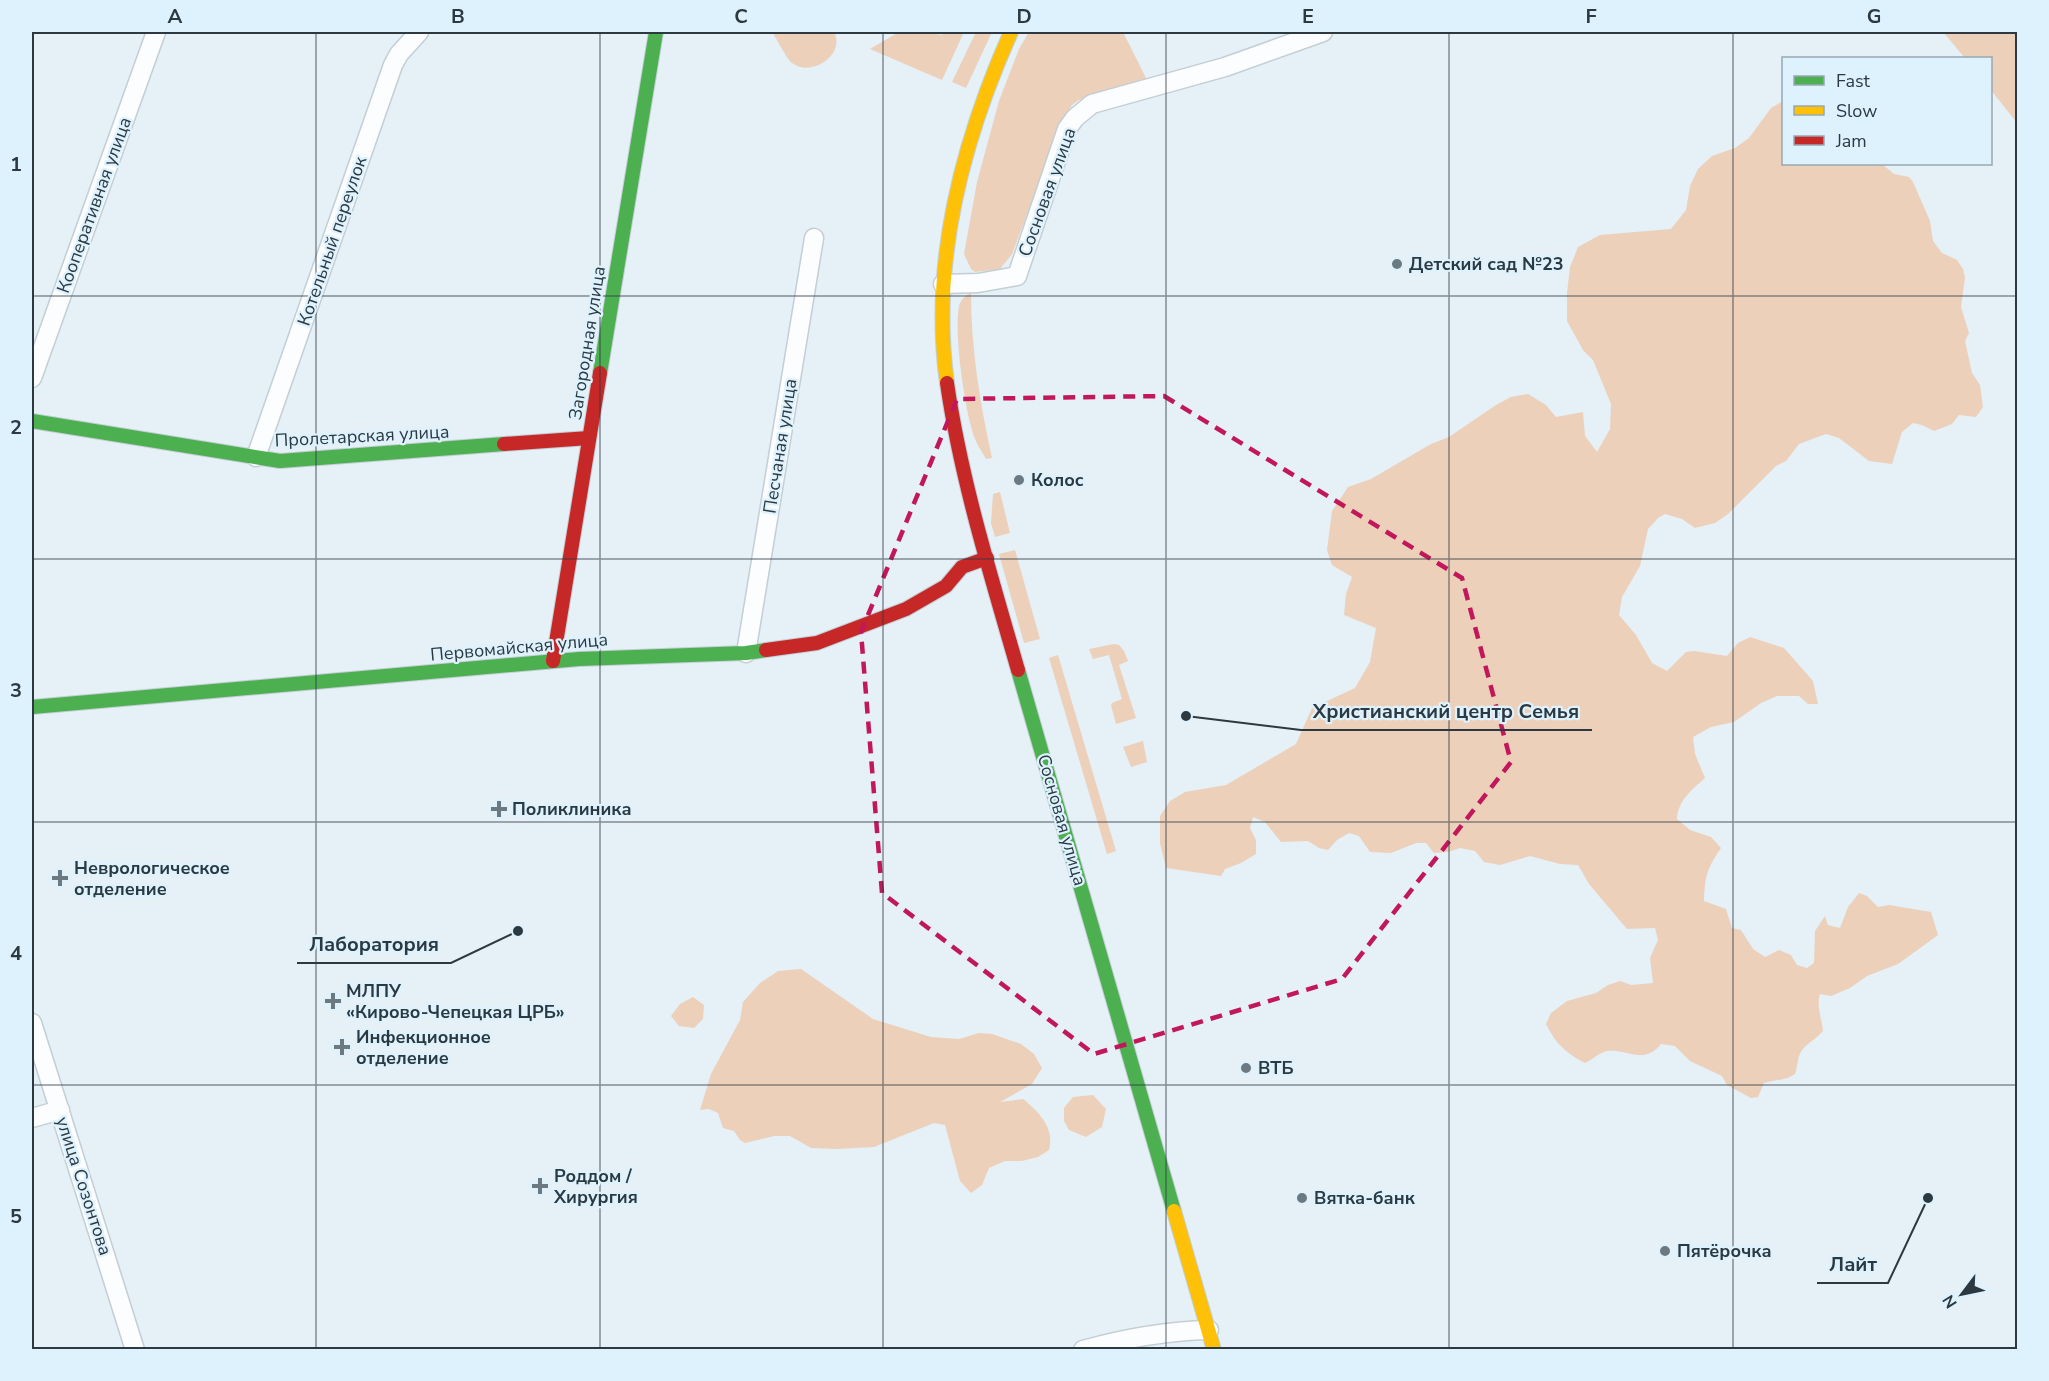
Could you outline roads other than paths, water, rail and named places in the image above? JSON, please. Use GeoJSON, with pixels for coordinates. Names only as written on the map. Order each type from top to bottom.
{"type":"FeatureCollection","features":[{"type":"Feature","properties":{"kind":"street","name":"Кооперативная улица"},"geometry":{"type":"LineString","coordinates":[[32,378],[156,32]]}},
{"type":"Feature","properties":{"kind":"street","name":"Котельный переулок"},"geometry":{"type":"LineString","coordinates":[[256,457],[393,65],[403,48],[419,32]]}},
{"type":"Feature","properties":{"kind":"street","name":"Загородная улица"},"geometry":{"type":"LineString","coordinates":[[554,661],[656,32]]}},
{"type":"Feature","properties":{"kind":"street","name":"Сосновая улица"},"geometry":{"type":"LineString","coordinates":[[1011,32],[992,72],[970,139],[957,189],[947,243],[943,330],[945,369],[953,421],[987,558],[1214,1350]]}},
{"type":"Feature","properties":{"kind":"street","name":"Сосновая улица"},"geometry":{"type":"LineString","coordinates":[[944,284],[978,284],[1017,276],[1067,129],[1075,117],[1092,104],[1225,67],[1323,32]]}},
{"type":"Feature","properties":{"kind":"street","name":"Песчаная улица"},"geometry":{"type":"LineString","coordinates":[[746,653],[814,238]]}},
{"type":"Feature","properties":{"kind":"street","name":"Пролетарская улица"},"geometry":{"type":"LineString","coordinates":[[32,421],[280,461],[589,438]]}},
{"type":"Feature","properties":{"kind":"street","name":"Первомайская улица"},"geometry":{"type":"LineString","coordinates":[[32,707],[554,661],[746,653],[817,643],[906,609],[946,586],[962,567],[987,558]]}},
{"type":"Feature","properties":{"kind":"street","name":"улица Созонтова"},"geometry":{"type":"LineString","coordinates":[[32,1023],[135,1350]]}},
{"type":"Feature","properties":{"kind":"street"},"geometry":{"type":"LineString","coordinates":[[32,1118],[60,1110]]}},
{"type":"Feature","properties":{"kind":"street"},"geometry":{"type":"LineString","coordinates":[[1083,1350],[1169,1331],[1209,1330]]}},
{"type":"Feature","properties":{"kind":"place","name":"Детский сад №23"},"geometry":{"type":"Point","coordinates":[1397,264]}},
{"type":"Feature","properties":{"kind":"place","name":"Колос"},"geometry":{"type":"Point","coordinates":[1019,480]}},
{"type":"Feature","properties":{"kind":"place","name":"Христианский центр Семья"},"geometry":{"type":"Point","coordinates":[1186,716]}},
{"type":"Feature","properties":{"kind":"place","name":"Поликлиника"},"geometry":{"type":"Point","coordinates":[499,809]}},
{"type":"Feature","properties":{"kind":"place","name":"Неврологическое отделение"},"geometry":{"type":"Point","coordinates":[60,878]}},
{"type":"Feature","properties":{"kind":"place","name":"Лаборатория"},"geometry":{"type":"Point","coordinates":[518,931]}},
{"type":"Feature","properties":{"kind":"place","name":"МЛПУ «Кирово-Чепецкая ЦРБ»"},"geometry":{"type":"Point","coordinates":[333,1001]}},
{"type":"Feature","properties":{"kind":"place","name":"Инфекционное отделение"},"geometry":{"type":"Point","coordinates":[342,1047]}},
{"type":"Feature","properties":{"kind":"place","name":"ВТБ"},"geometry":{"type":"Point","coordinates":[1246,1068]}},
{"type":"Feature","properties":{"kind":"place","name":"Роддом / Хирургия"},"geometry":{"type":"Point","coordinates":[540,1186]}},
{"type":"Feature","properties":{"kind":"place","name":"Вятка-банк"},"geometry":{"type":"Point","coordinates":[1302,1198]}},
{"type":"Feature","properties":{"kind":"place","name":"Лайт"},"geometry":{"type":"Point","coordinates":[1928,1198]}},
{"type":"Feature","properties":{"kind":"place","name":"Пятёрочка"},"geometry":{"type":"Point","coordinates":[1665,1251]}}]}
